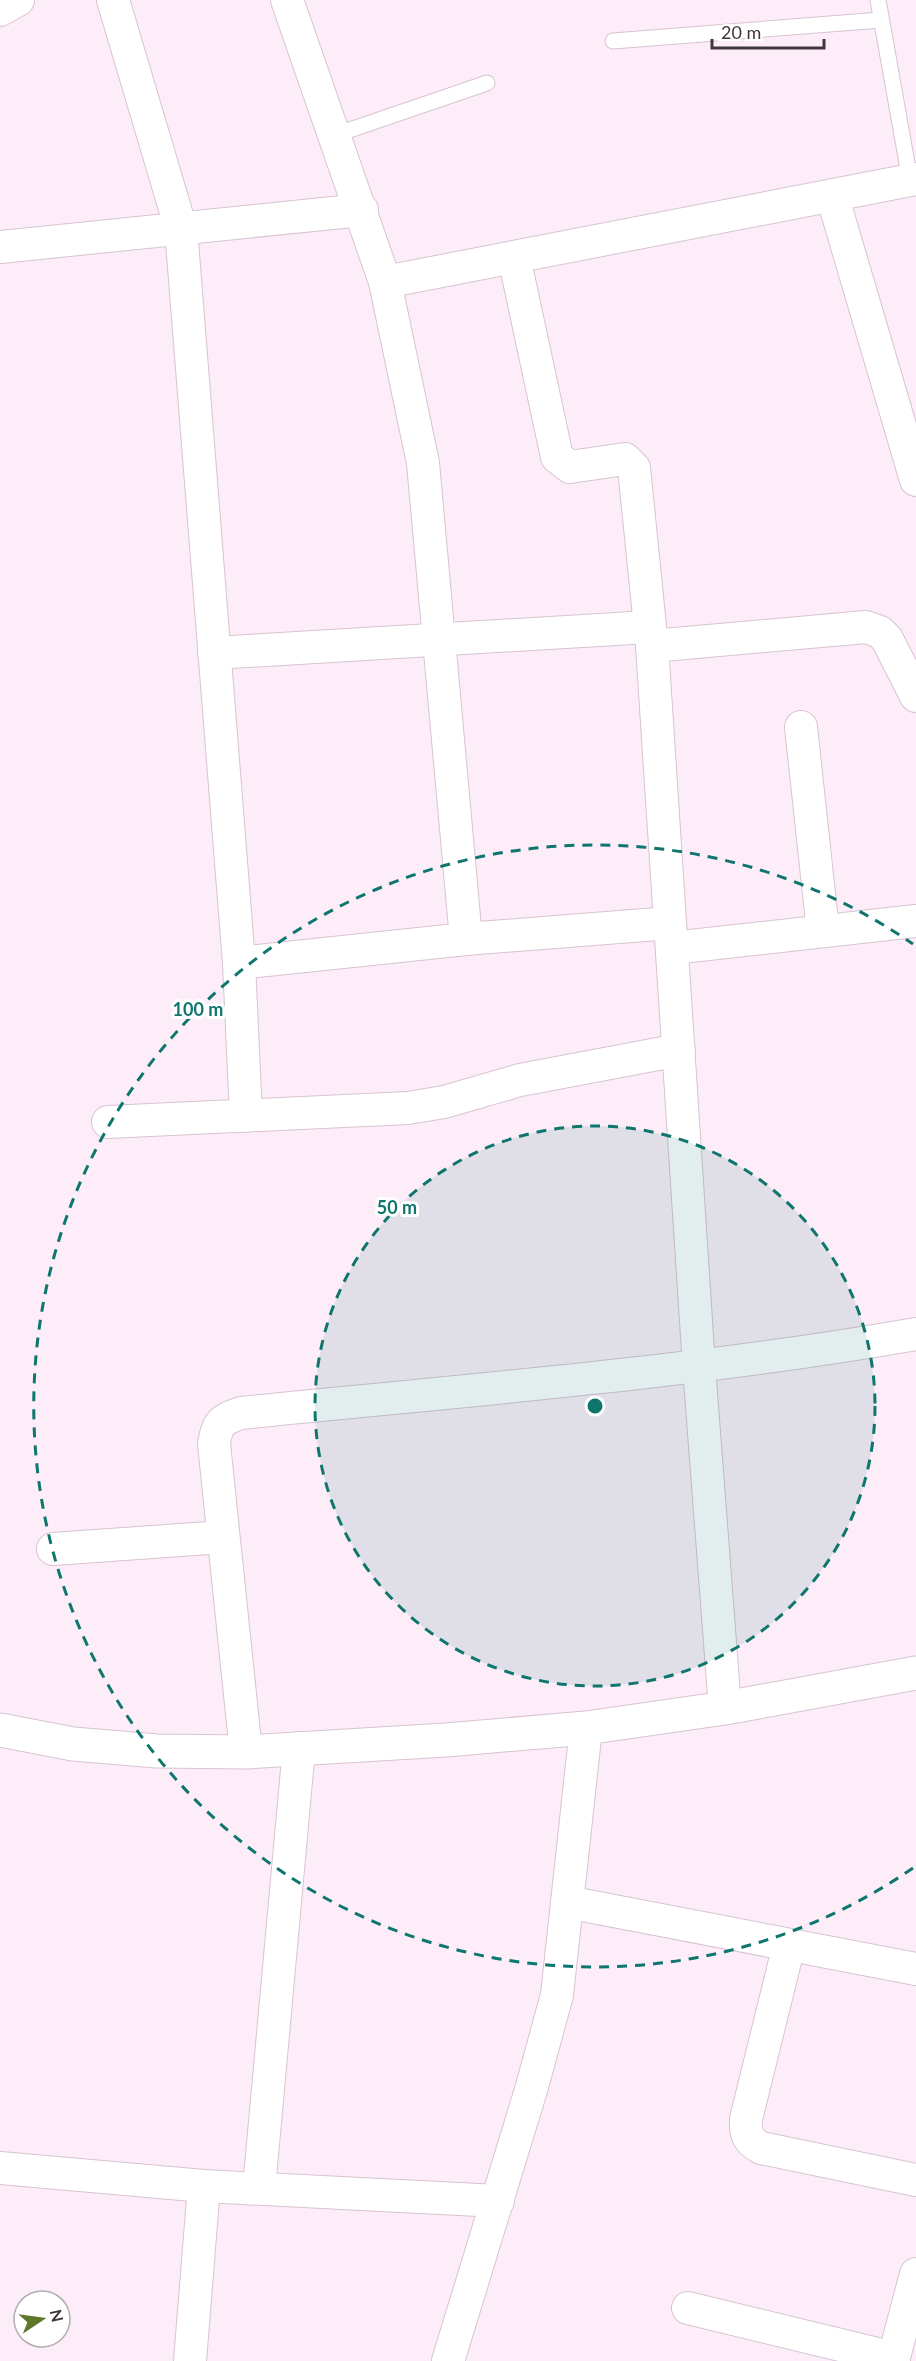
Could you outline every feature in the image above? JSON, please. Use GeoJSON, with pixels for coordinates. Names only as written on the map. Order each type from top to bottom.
{"type":"FeatureCollection","features":[{"type":"Feature","properties":{"kind":"street"},"geometry":{"type":"LineString","coordinates":[[0,10],[18,0]]}},
{"type":"Feature","properties":{"kind":"street"},"geometry":{"type":"LineString","coordinates":[[113,0],[181,229],[240,963],[246,1116]]}},
{"type":"Feature","properties":{"kind":"street"},"geometry":{"type":"LineString","coordinates":[[287,0],[362,210],[385,282],[423,463],[466,939]]}},
{"type":"Feature","properties":{"kind":"street"},"geometry":{"type":"LineString","coordinates":[[385,282],[913,179]]}},
{"type":"Feature","properties":{"kind":"street"},"geometry":{"type":"LineString","coordinates":[[832,195],[916,480]]}},
{"type":"Feature","properties":{"kind":"street"},"geometry":{"type":"LineString","coordinates":[[0,247],[362,210]]}},
{"type":"Feature","properties":{"kind":"street"},"geometry":{"type":"LineString","coordinates":[[514,257],[557,457],[570,467],[625,459],[634,468],[650,636],[699,1366],[725,1708]]}},
{"type":"Feature","properties":{"kind":"street"},"geometry":{"type":"LineString","coordinates":[[214,652],[438,639],[650,636],[866,627],[880,632],[887,639],[916,696]]}},
{"type":"Feature","properties":{"kind":"street"},"geometry":{"type":"LineString","coordinates":[[801,727],[823,931]]}},
{"type":"Feature","properties":{"kind":"street"},"geometry":{"type":"LineString","coordinates":[[240,963],[466,939],[823,931],[916,921]]}},
{"type":"Feature","properties":{"kind":"street"},"geometry":{"type":"LineString","coordinates":[[108,1122],[408,1108],[444,1102],[531,1077],[679,1050]]}},
{"type":"Feature","properties":{"kind":"street"},"geometry":{"type":"LineString","coordinates":[[246,1752],[214,1444],[216,1428],[226,1418],[241,1413],[699,1366],[833,1349],[916,1334]]}},
{"type":"Feature","properties":{"kind":"street"},"geometry":{"type":"LineString","coordinates":[[53,1549],[223,1537]]}},
{"type":"Feature","properties":{"kind":"street"},"geometry":{"type":"LineString","coordinates":[[0,1730],[73,1744],[157,1751],[246,1752],[446,1740],[586,1728],[725,1708],[916,1673]]}},
{"type":"Feature","properties":{"kind":"street"},"geometry":{"type":"LineString","coordinates":[[448,2361],[548,2035],[557,1995],[586,1728]]}},
{"type":"Feature","properties":{"kind":"street"},"geometry":{"type":"LineString","coordinates":[[260,2188],[300,1748]]}},
{"type":"Feature","properties":{"kind":"street"},"geometry":{"type":"LineString","coordinates":[[567,1902],[916,1969]]}},
{"type":"Feature","properties":{"kind":"street"},"geometry":{"type":"LineString","coordinates":[[789,1945],[746,2119],[745,2132],[751,2143],[761,2148],[916,2180]]}},
{"type":"Feature","properties":{"kind":"street"},"geometry":{"type":"LineString","coordinates":[[0,2168],[204,2186],[498,2201]]}},
{"type":"Feature","properties":{"kind":"street"},"geometry":{"type":"LineString","coordinates":[[190,2361],[204,2186]]}},
{"type":"Feature","properties":{"kind":"street"},"geometry":{"type":"LineString","coordinates":[[688,2308],[894,2360],[916,2277]]}},
{"type":"Feature","properties":{"kind":"lane"},"geometry":{"type":"LineString","coordinates":[[878,0],[913,179]]}},
{"type":"Feature","properties":{"kind":"lane"},"geometry":{"type":"LineString","coordinates":[[613,41],[881,20]]}},
{"type":"Feature","properties":{"kind":"lane"},"geometry":{"type":"LineString","coordinates":[[335,135],[487,83]]}}]}
